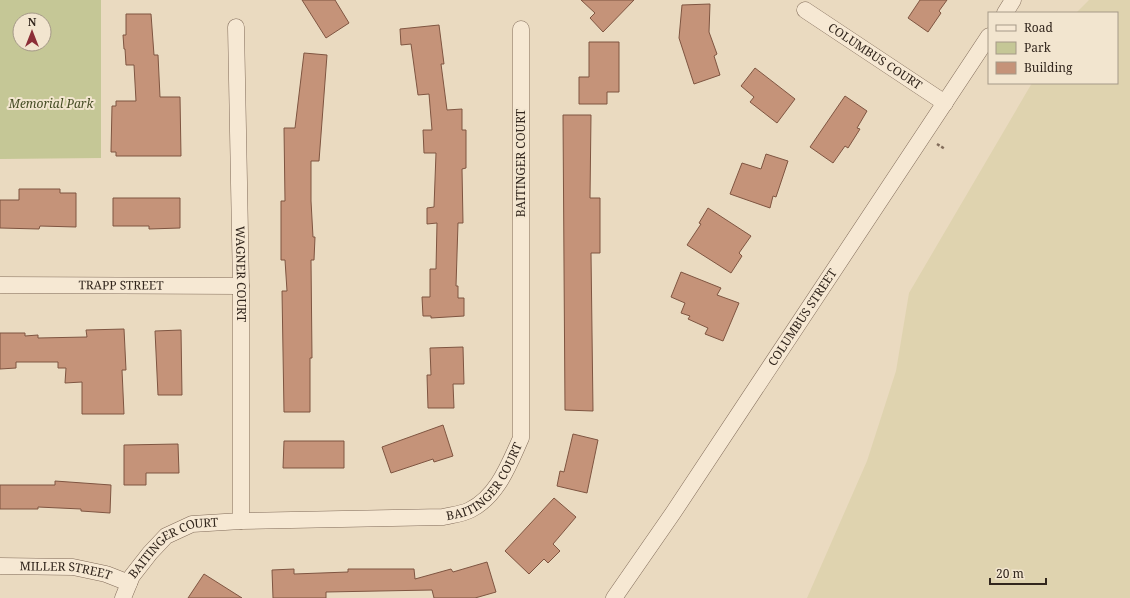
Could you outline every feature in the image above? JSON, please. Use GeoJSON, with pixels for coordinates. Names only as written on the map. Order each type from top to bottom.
{"type":"FeatureCollection","features":[{"type":"Feature","properties":{"kind":"street"},"geometry":{"type":"LineString","coordinates":[[1006,12],[1013,0]]}},
{"type":"Feature","properties":{"kind":"street","name":"COLUMBUS COURT"},"geometry":{"type":"LineString","coordinates":[[805,10],[945,103]]}},
{"type":"Feature","properties":{"kind":"street","name":"WAGNER COURT"},"geometry":{"type":"LineString","coordinates":[[236,27],[241,286],[241,521]]}},
{"type":"Feature","properties":{"kind":"street","name":"BAITINGER COURT"},"geometry":{"type":"LineString","coordinates":[[123,598],[132,576],[166,536],[192,524],[241,521],[443,517],[470,510],[490,495],[506,472],[521,438],[521,29]]}},
{"type":"Feature","properties":{"kind":"street","name":"COLUMBUS STREET"},"geometry":{"type":"LineString","coordinates":[[614,598],[673,513],[988,38]]}},
{"type":"Feature","properties":{"kind":"street","name":"TRAPP STREET"},"geometry":{"type":"LineString","coordinates":[[0,285],[241,286]]}},
{"type":"Feature","properties":{"kind":"street","name":"MILLER STREET"},"geometry":{"type":"LineString","coordinates":[[0,566],[73,567],[106,574],[129,583]]}},
{"type":"Feature","properties":{"kind":"shaded area"},"geometry":{"type":"Polygon","coordinates":[[[1089,0],[1130,0],[1130,598],[807,598],[867,461],[896,371],[909,293],[1031,84],[1118,84],[1118,12],[1077,12],[1089,0]]]}},
{"type":"Feature","properties":{"kind":"green space","name":"Memorial Park"},"geometry":{"type":"Polygon","coordinates":[[[0,0],[101,0],[101,158],[0,159],[0,0]]]}},
{"type":"Feature","properties":{"kind":"building"},"geometry":{"type":"Polygon","coordinates":[[[302,0],[335,0],[349,23],[326,38],[302,0]]]}},
{"type":"Feature","properties":{"kind":"building"},"geometry":{"type":"Polygon","coordinates":[[[581,0],[634,0],[603,32],[590,18],[595,13],[581,0]]]}},
{"type":"Feature","properties":{"kind":"building"},"geometry":{"type":"Polygon","coordinates":[[[920,0],[947,0],[939,11],[941,13],[928,32],[908,18],[920,0]]]}},
{"type":"Feature","properties":{"kind":"building"},"geometry":{"type":"Polygon","coordinates":[[[710,4],[709,32],[717,54],[714,56],[720,75],[694,84],[679,38],[682,5],[710,4]]]}},
{"type":"Feature","properties":{"kind":"building"},"geometry":{"type":"Polygon","coordinates":[[[126,14],[151,14],[154,55],[158,55],[160,97],[180,97],[181,156],[116,156],[116,152],[111,152],[112,106],[116,106],[116,101],[136,101],[134,65],[126,65],[124,49],[123,35],[126,35],[126,14]]]}},
{"type":"Feature","properties":{"kind":"building"},"geometry":{"type":"Polygon","coordinates":[[[439,25],[444,64],[441,64],[447,110],[462,109],[462,130],[466,130],[466,168],[462,169],[463,223],[458,223],[456,286],[458,286],[458,298],[464,298],[464,316],[431,318],[431,316],[423,316],[422,297],[430,297],[430,269],[436,269],[437,223],[427,224],[427,208],[434,207],[436,153],[424,153],[423,130],[432,130],[429,94],[418,95],[411,44],[401,45],[400,29],[439,25]]]}},
{"type":"Feature","properties":{"kind":"building"},"geometry":{"type":"Polygon","coordinates":[[[589,42],[619,42],[619,92],[607,92],[607,104],[579,104],[579,77],[589,77],[589,42]]]}},
{"type":"Feature","properties":{"kind":"building"},"geometry":{"type":"Polygon","coordinates":[[[304,53],[327,55],[319,161],[311,161],[311,201],[313,237],[315,237],[314,260],[311,260],[312,358],[310,358],[310,412],[284,412],[282,291],[287,291],[285,260],[281,260],[281,201],[285,201],[284,128],[295,128],[304,53]]]}},
{"type":"Feature","properties":{"kind":"building"},"geometry":{"type":"Polygon","coordinates":[[[755,68],[795,99],[777,123],[750,102],[754,97],[741,86],[755,68]]]}},
{"type":"Feature","properties":{"kind":"building"},"geometry":{"type":"Polygon","coordinates":[[[845,96],[867,111],[857,128],[860,129],[848,148],[845,146],[833,163],[810,147],[845,96]]]}},
{"type":"Feature","properties":{"kind":"building"},"geometry":{"type":"Polygon","coordinates":[[[563,115],[591,115],[590,198],[600,198],[600,253],[591,253],[593,411],[565,410],[563,115]]]}},
{"type":"Feature","properties":{"kind":"building"},"geometry":{"type":"Polygon","coordinates":[[[766,154],[788,161],[776,197],[773,196],[770,208],[730,194],[742,163],[761,169],[766,154]]]}},
{"type":"Feature","properties":{"kind":"building"},"geometry":{"type":"Polygon","coordinates":[[[19,189],[60,189],[60,193],[76,193],[76,227],[40,226],[39,229],[0,228],[0,200],[19,200],[19,189]]]}},
{"type":"Feature","properties":{"kind":"building"},"geometry":{"type":"Polygon","coordinates":[[[113,198],[180,198],[180,228],[149,229],[149,226],[113,226],[113,198]]]}},
{"type":"Feature","properties":{"kind":"building"},"geometry":{"type":"Polygon","coordinates":[[[708,208],[751,236],[739,253],[742,256],[731,273],[687,245],[701,224],[699,223],[708,208]]]}},
{"type":"Feature","properties":{"kind":"building"},"geometry":{"type":"Polygon","coordinates":[[[681,272],[721,288],[717,295],[739,303],[723,341],[705,334],[708,328],[688,319],[690,316],[681,313],[685,303],[671,297],[681,272]]]}},
{"type":"Feature","properties":{"kind":"building"},"geometry":{"type":"Polygon","coordinates":[[[124,329],[126,370],[122,370],[124,414],[82,414],[82,382],[65,383],[66,368],[58,368],[58,362],[16,362],[16,368],[0,369],[0,333],[25,333],[25,336],[38,335],[38,338],[87,337],[86,330],[124,329]]]}},
{"type":"Feature","properties":{"kind":"building"},"geometry":{"type":"Polygon","coordinates":[[[181,330],[182,395],[158,395],[155,331],[181,330]]]}},
{"type":"Feature","properties":{"kind":"building"},"geometry":{"type":"Polygon","coordinates":[[[463,347],[464,384],[453,384],[454,408],[428,408],[427,375],[431,375],[430,348],[463,347]]]}},
{"type":"Feature","properties":{"kind":"building"},"geometry":{"type":"Polygon","coordinates":[[[443,425],[453,456],[434,462],[433,459],[391,473],[382,447],[443,425]]]}},
{"type":"Feature","properties":{"kind":"building"},"geometry":{"type":"Polygon","coordinates":[[[573,434],[598,440],[587,493],[557,486],[560,471],[564,472],[573,434]]]}},
{"type":"Feature","properties":{"kind":"building"},"geometry":{"type":"Polygon","coordinates":[[[284,441],[344,441],[344,468],[283,468],[284,441]]]}},
{"type":"Feature","properties":{"kind":"building"},"geometry":{"type":"Polygon","coordinates":[[[178,444],[179,473],[146,473],[146,485],[124,485],[124,445],[178,444]]]}},
{"type":"Feature","properties":{"kind":"building"},"geometry":{"type":"Polygon","coordinates":[[[55,481],[111,485],[110,513],[81,511],[81,509],[38,507],[38,509],[0,509],[0,485],[55,485],[55,481]]]}},
{"type":"Feature","properties":{"kind":"building"},"geometry":{"type":"Polygon","coordinates":[[[554,498],[576,517],[553,544],[560,551],[548,563],[544,559],[529,574],[505,551],[554,498]]]}},
{"type":"Feature","properties":{"kind":"building"},"geometry":{"type":"Polygon","coordinates":[[[487,562],[496,592],[475,598],[434,598],[432,590],[326,592],[326,598],[273,598],[272,570],[294,569],[294,574],[348,572],[348,569],[414,569],[415,579],[451,569],[453,572],[487,562]]]}},
{"type":"Feature","properties":{"kind":"building"},"geometry":{"type":"Polygon","coordinates":[[[204,574],[242,598],[188,598],[204,574]]]}}]}
